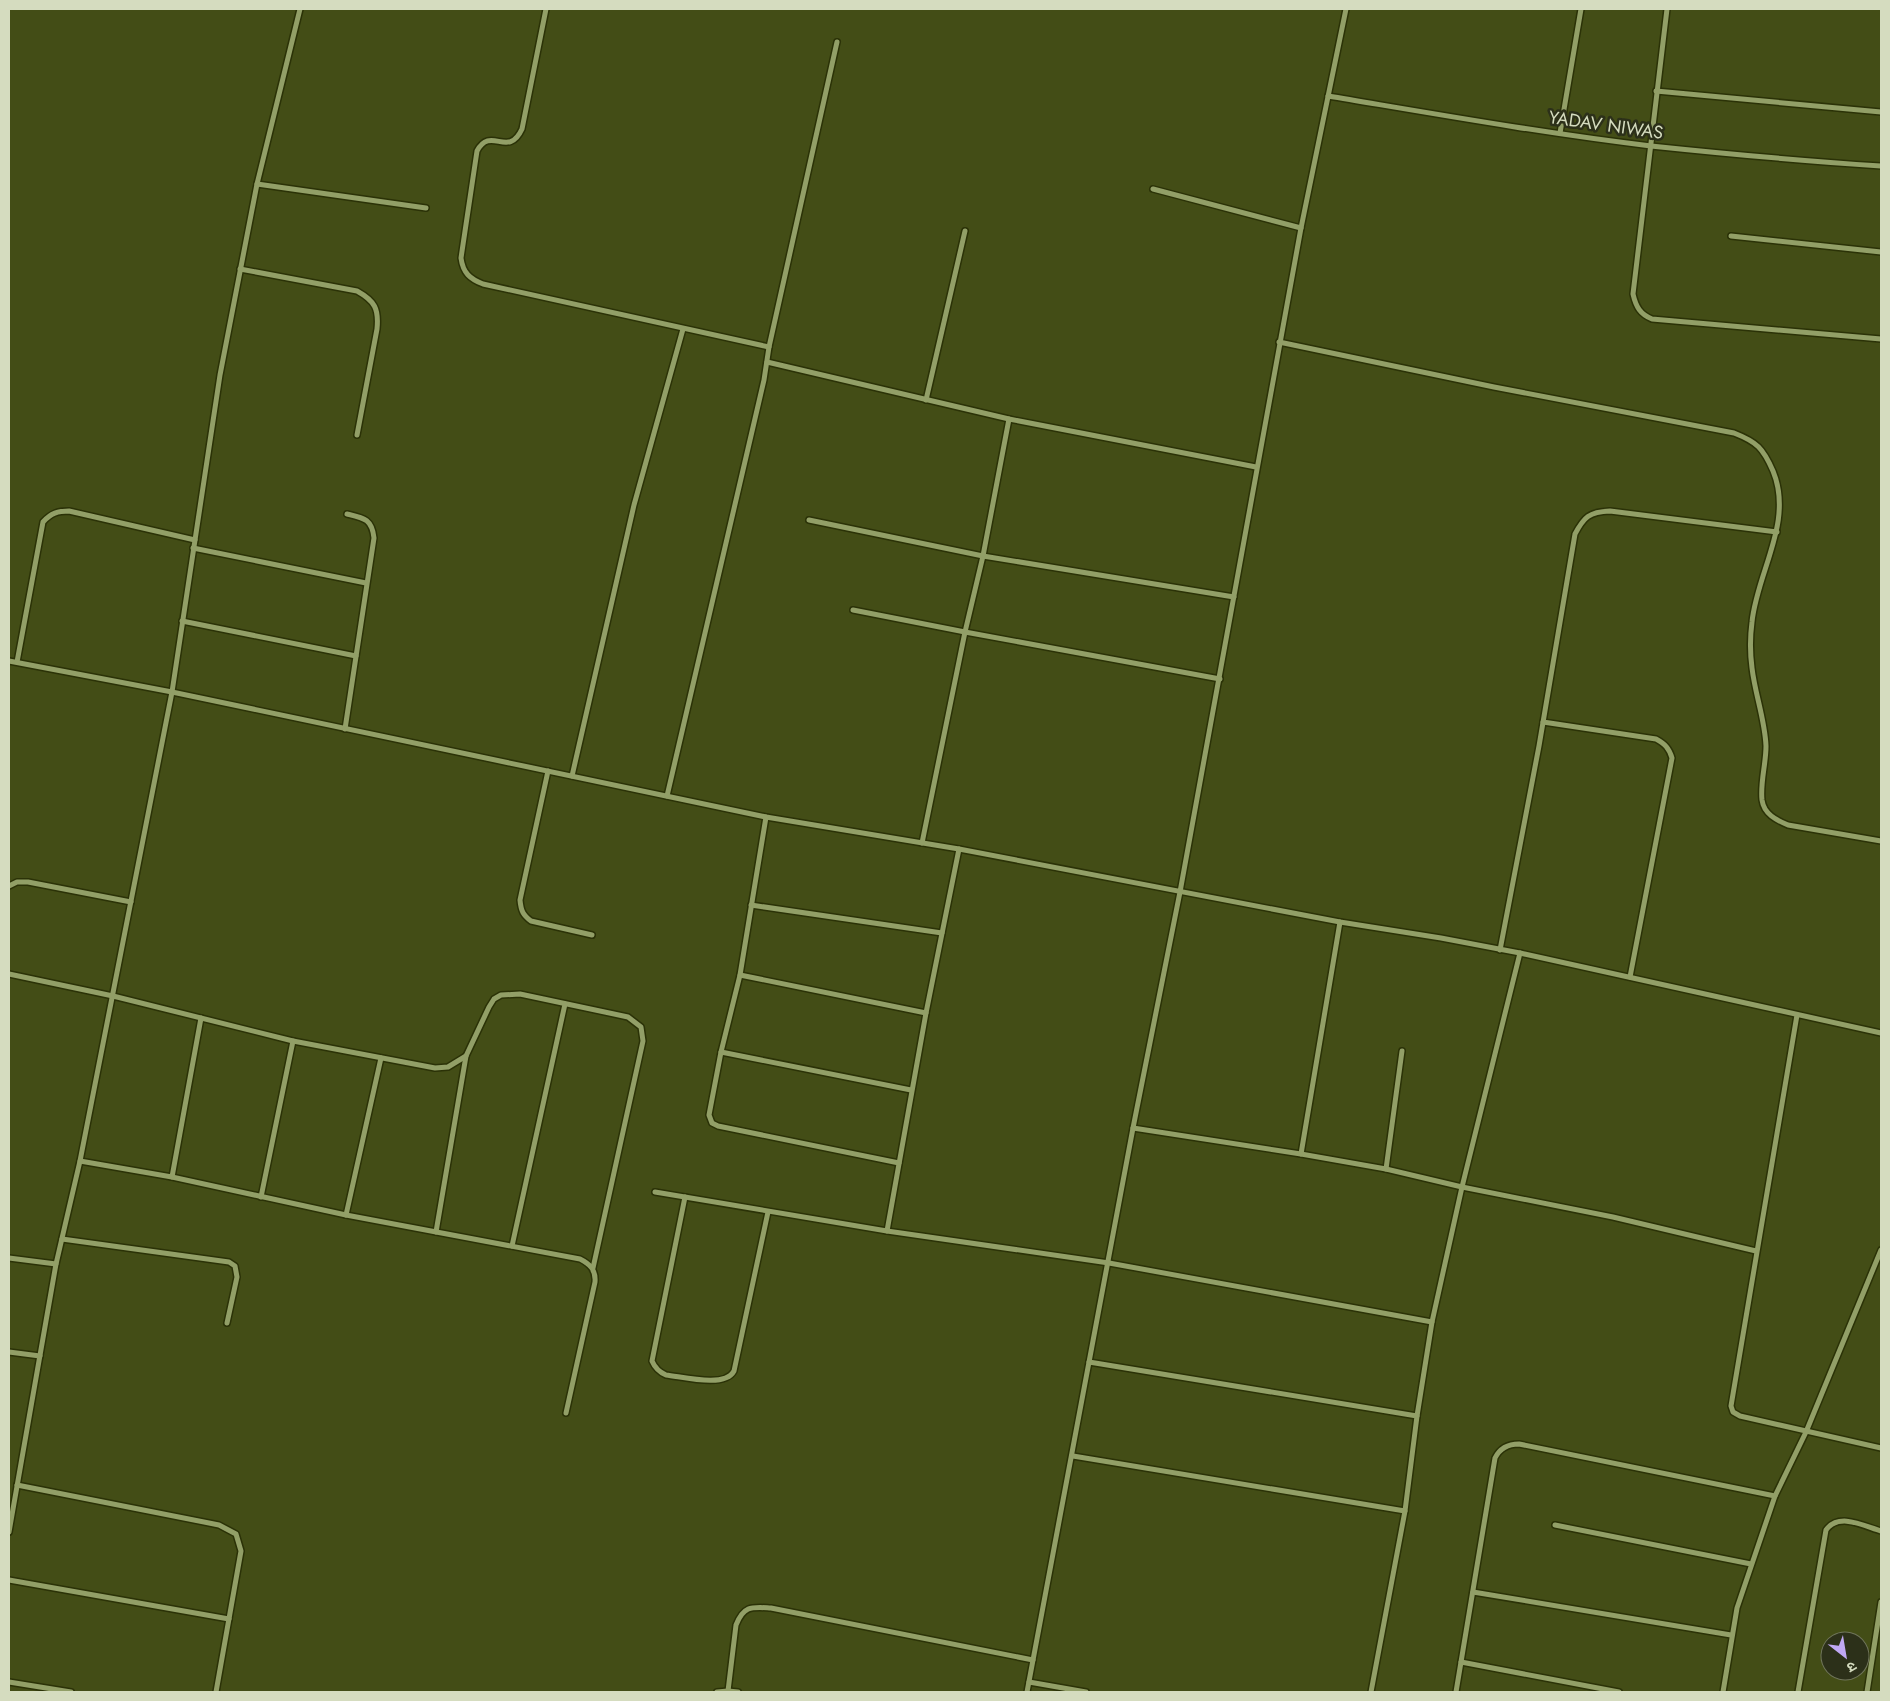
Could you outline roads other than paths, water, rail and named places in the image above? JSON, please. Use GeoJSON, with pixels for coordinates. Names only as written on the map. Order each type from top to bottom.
{"type":"FeatureCollection","features":[{"type":"Feature","properties":{"kind":"street"},"geometry":{"type":"LineString","coordinates":[[9,1531],[56,1264],[80,1161],[172,692],[220,375],[240,269],[257,184],[300,9]]}},
{"type":"Feature","properties":{"kind":"street"},"geometry":{"type":"LineString","coordinates":[[546,9],[522,129],[516,140],[508,143],[484,141],[477,151],[461,258],[463,268],[474,280],[483,284],[769,347]]}},
{"type":"Feature","properties":{"kind":"street"},"geometry":{"type":"LineString","coordinates":[[1027,1692],[1220,679],[1279,342],[1346,9]]}},
{"type":"Feature","properties":{"kind":"street"},"geometry":{"type":"LineString","coordinates":[[1560,133],[1580,9]]}},
{"type":"Feature","properties":{"kind":"street"},"geometry":{"type":"LineString","coordinates":[[1667,9],[1633,294],[1635,304],[1643,316],[1652,319],[1881,339]]}},
{"type":"Feature","properties":{"kind":"street"},"geometry":{"type":"LineString","coordinates":[[667,796],[767,362],[837,42]]}},
{"type":"Feature","properties":{"kind":"street"},"geometry":{"type":"LineString","coordinates":[[1656,91],[1881,112]]}},
{"type":"Feature","properties":{"kind":"street","name":"YADAV NIWAS"},"geometry":{"type":"LineString","coordinates":[[1328,96],[1650,146],[1881,166]]}},
{"type":"Feature","properties":{"kind":"street"},"geometry":{"type":"LineString","coordinates":[[257,184],[426,208]]}},
{"type":"Feature","properties":{"kind":"street"},"geometry":{"type":"LineString","coordinates":[[1153,189],[1301,228]]}},
{"type":"Feature","properties":{"kind":"street"},"geometry":{"type":"LineString","coordinates":[[926,400],[965,230]]}},
{"type":"Feature","properties":{"kind":"street"},"geometry":{"type":"LineString","coordinates":[[1731,236],[1881,252]]}},
{"type":"Feature","properties":{"kind":"street"},"geometry":{"type":"LineString","coordinates":[[240,269],[357,291],[368,297],[374,304],[378,318],[357,435]]}},
{"type":"Feature","properties":{"kind":"street"},"geometry":{"type":"LineString","coordinates":[[572,776],[634,505],[683,329]]}},
{"type":"Feature","properties":{"kind":"street"},"geometry":{"type":"LineString","coordinates":[[1279,342],[1494,387],[1734,433],[1753,441],[1766,457],[1773,471],[1780,496],[1776,532],[1755,604],[1752,624],[1752,668],[1766,747],[1762,799],[1769,815],[1777,821],[1788,825],[1881,841]]}},
{"type":"Feature","properties":{"kind":"street"},"geometry":{"type":"LineString","coordinates":[[767,362],[1010,419],[1256,467]]}},
{"type":"Feature","properties":{"kind":"street"},"geometry":{"type":"LineString","coordinates":[[922,843],[1010,419]]}},
{"type":"Feature","properties":{"kind":"street"},"geometry":{"type":"LineString","coordinates":[[1500,950],[1543,722],[1575,534],[1582,520],[1591,514],[1610,511],[1776,532]]}},
{"type":"Feature","properties":{"kind":"street"},"geometry":{"type":"LineString","coordinates":[[18,662],[43,522],[49,515],[69,512],[195,540]]}},
{"type":"Feature","properties":{"kind":"street"},"geometry":{"type":"LineString","coordinates":[[345,729],[374,538],[373,531],[365,518],[347,514]]}},
{"type":"Feature","properties":{"kind":"street"},"geometry":{"type":"LineString","coordinates":[[809,520],[983,556],[1234,597]]}},
{"type":"Feature","properties":{"kind":"street"},"geometry":{"type":"LineString","coordinates":[[193,548],[366,582]]}},
{"type":"Feature","properties":{"kind":"street"},"geometry":{"type":"LineString","coordinates":[[853,610],[1220,679]]}},
{"type":"Feature","properties":{"kind":"street"},"geometry":{"type":"LineString","coordinates":[[182,621],[356,656]]}},
{"type":"Feature","properties":{"kind":"street"},"geometry":{"type":"LineString","coordinates":[[9,660],[172,692],[766,817],[959,849],[1340,922],[1520,953],[1881,1033]]}},
{"type":"Feature","properties":{"kind":"street"},"geometry":{"type":"LineString","coordinates":[[1543,722],[1656,738],[1666,744],[1670,750],[1672,758],[1630,977]]}},
{"type":"Feature","properties":{"kind":"street"},"geometry":{"type":"LineString","coordinates":[[548,771],[520,900],[520,908],[524,916],[531,921],[592,935]]}},
{"type":"Feature","properties":{"kind":"street"},"geometry":{"type":"LineString","coordinates":[[766,817],[740,975],[709,1110],[712,1123],[718,1126],[899,1163]]}},
{"type":"Feature","properties":{"kind":"street"},"geometry":{"type":"LineString","coordinates":[[887,1231],[926,1013],[959,849]]}},
{"type":"Feature","properties":{"kind":"street"},"geometry":{"type":"LineString","coordinates":[[9,886],[17,882],[28,882],[131,902]]}},
{"type":"Feature","properties":{"kind":"street"},"geometry":{"type":"LineString","coordinates":[[752,905],[942,933]]}},
{"type":"Feature","properties":{"kind":"street"},"geometry":{"type":"LineString","coordinates":[[1301,1154],[1340,922]]}},
{"type":"Feature","properties":{"kind":"street"},"geometry":{"type":"LineString","coordinates":[[1371,1692],[1405,1511],[1417,1416],[1432,1322],[1462,1187],[1520,953]]}},
{"type":"Feature","properties":{"kind":"street"},"geometry":{"type":"LineString","coordinates":[[9,974],[113,996],[293,1040],[380,1058],[436,1068],[448,1067],[466,1056]]}},
{"type":"Feature","properties":{"kind":"street"},"geometry":{"type":"LineString","coordinates":[[740,975],[926,1013]]}},
{"type":"Feature","properties":{"kind":"street"},"geometry":{"type":"LineString","coordinates":[[436,1232],[466,1056],[494,999],[508,994],[520,994],[628,1017],[641,1026],[643,1041],[593,1268]]}},
{"type":"Feature","properties":{"kind":"street"},"geometry":{"type":"LineString","coordinates":[[512,1246],[565,1004]]}},
{"type":"Feature","properties":{"kind":"street"},"geometry":{"type":"LineString","coordinates":[[1797,1015],[1731,1406],[1733,1412],[1740,1416],[1881,1448]]}},
{"type":"Feature","properties":{"kind":"street"},"geometry":{"type":"LineString","coordinates":[[172,1178],[201,1018]]}},
{"type":"Feature","properties":{"kind":"street"},"geometry":{"type":"LineString","coordinates":[[261,1197],[293,1040]]}},
{"type":"Feature","properties":{"kind":"street"},"geometry":{"type":"LineString","coordinates":[[1386,1169],[1402,1051]]}},
{"type":"Feature","properties":{"kind":"street"},"geometry":{"type":"LineString","coordinates":[[721,1052],[912,1090]]}},
{"type":"Feature","properties":{"kind":"street"},"geometry":{"type":"LineString","coordinates":[[346,1215],[380,1058]]}},
{"type":"Feature","properties":{"kind":"street"},"geometry":{"type":"LineString","coordinates":[[1134,1128],[1386,1169],[1462,1187],[1613,1217],[1756,1251]]}},
{"type":"Feature","properties":{"kind":"street"},"geometry":{"type":"LineString","coordinates":[[80,1161],[172,1178],[346,1215],[580,1259],[589,1263],[596,1275],[596,1282],[566,1413]]}},
{"type":"Feature","properties":{"kind":"street"},"geometry":{"type":"LineString","coordinates":[[655,1192],[887,1231],[1109,1263],[1432,1322]]}},
{"type":"Feature","properties":{"kind":"street"},"geometry":{"type":"LineString","coordinates":[[685,1198],[652,1361],[654,1367],[666,1375],[719,1381],[732,1376],[768,1212]]}},
{"type":"Feature","properties":{"kind":"street"},"geometry":{"type":"LineString","coordinates":[[62,1239],[229,1262],[235,1266],[237,1277],[227,1323]]}},
{"type":"Feature","properties":{"kind":"street"},"geometry":{"type":"LineString","coordinates":[[1723,1692],[1737,1608],[1775,1496],[1806,1432],[1881,1250]]}},
{"type":"Feature","properties":{"kind":"street"},"geometry":{"type":"LineString","coordinates":[[9,1258],[56,1264]]}},
{"type":"Feature","properties":{"kind":"street"},"geometry":{"type":"LineString","coordinates":[[9,1352],[40,1356]]}},
{"type":"Feature","properties":{"kind":"street"},"geometry":{"type":"LineString","coordinates":[[1090,1362],[1417,1416]]}},
{"type":"Feature","properties":{"kind":"street"},"geometry":{"type":"LineString","coordinates":[[1456,1692],[1495,1458],[1498,1451],[1507,1446],[1519,1444],[1775,1496]]}},
{"type":"Feature","properties":{"kind":"street"},"geometry":{"type":"LineString","coordinates":[[1072,1456],[1405,1511]]}},
{"type":"Feature","properties":{"kind":"street"},"geometry":{"type":"LineString","coordinates":[[17,1485],[219,1524],[236,1534],[241,1551],[216,1692]]}},
{"type":"Feature","properties":{"kind":"street"},"geometry":{"type":"LineString","coordinates":[[1798,1692],[1826,1530],[1830,1524],[1837,1521],[1846,1521],[1881,1530]]}},
{"type":"Feature","properties":{"kind":"street"},"geometry":{"type":"LineString","coordinates":[[1555,1525],[1751,1564]]}},
{"type":"Feature","properties":{"kind":"street"},"geometry":{"type":"LineString","coordinates":[[9,1580],[229,1619]]}},
{"type":"Feature","properties":{"kind":"street"},"geometry":{"type":"LineString","coordinates":[[1473,1592],[1732,1635]]}},
{"type":"Feature","properties":{"kind":"street"},"geometry":{"type":"LineString","coordinates":[[1867,1692],[1881,1602]]}},
{"type":"Feature","properties":{"kind":"street"},"geometry":{"type":"LineString","coordinates":[[728,1691],[736,1625],[739,1616],[746,1609],[754,1607],[770,1608],[1032,1660]]}},
{"type":"Feature","properties":{"kind":"street"},"geometry":{"type":"LineString","coordinates":[[1461,1662],[1619,1692]]}},
{"type":"Feature","properties":{"kind":"street"},"geometry":{"type":"LineString","coordinates":[[9,1682],[54,1691],[71,1692]]}},
{"type":"Feature","properties":{"kind":"street"},"geometry":{"type":"LineString","coordinates":[[1029,1682],[1086,1692]]}},
{"type":"Feature","properties":{"kind":"street"},"geometry":{"type":"LineString","coordinates":[[717,1692],[738,1692]]}}]}
